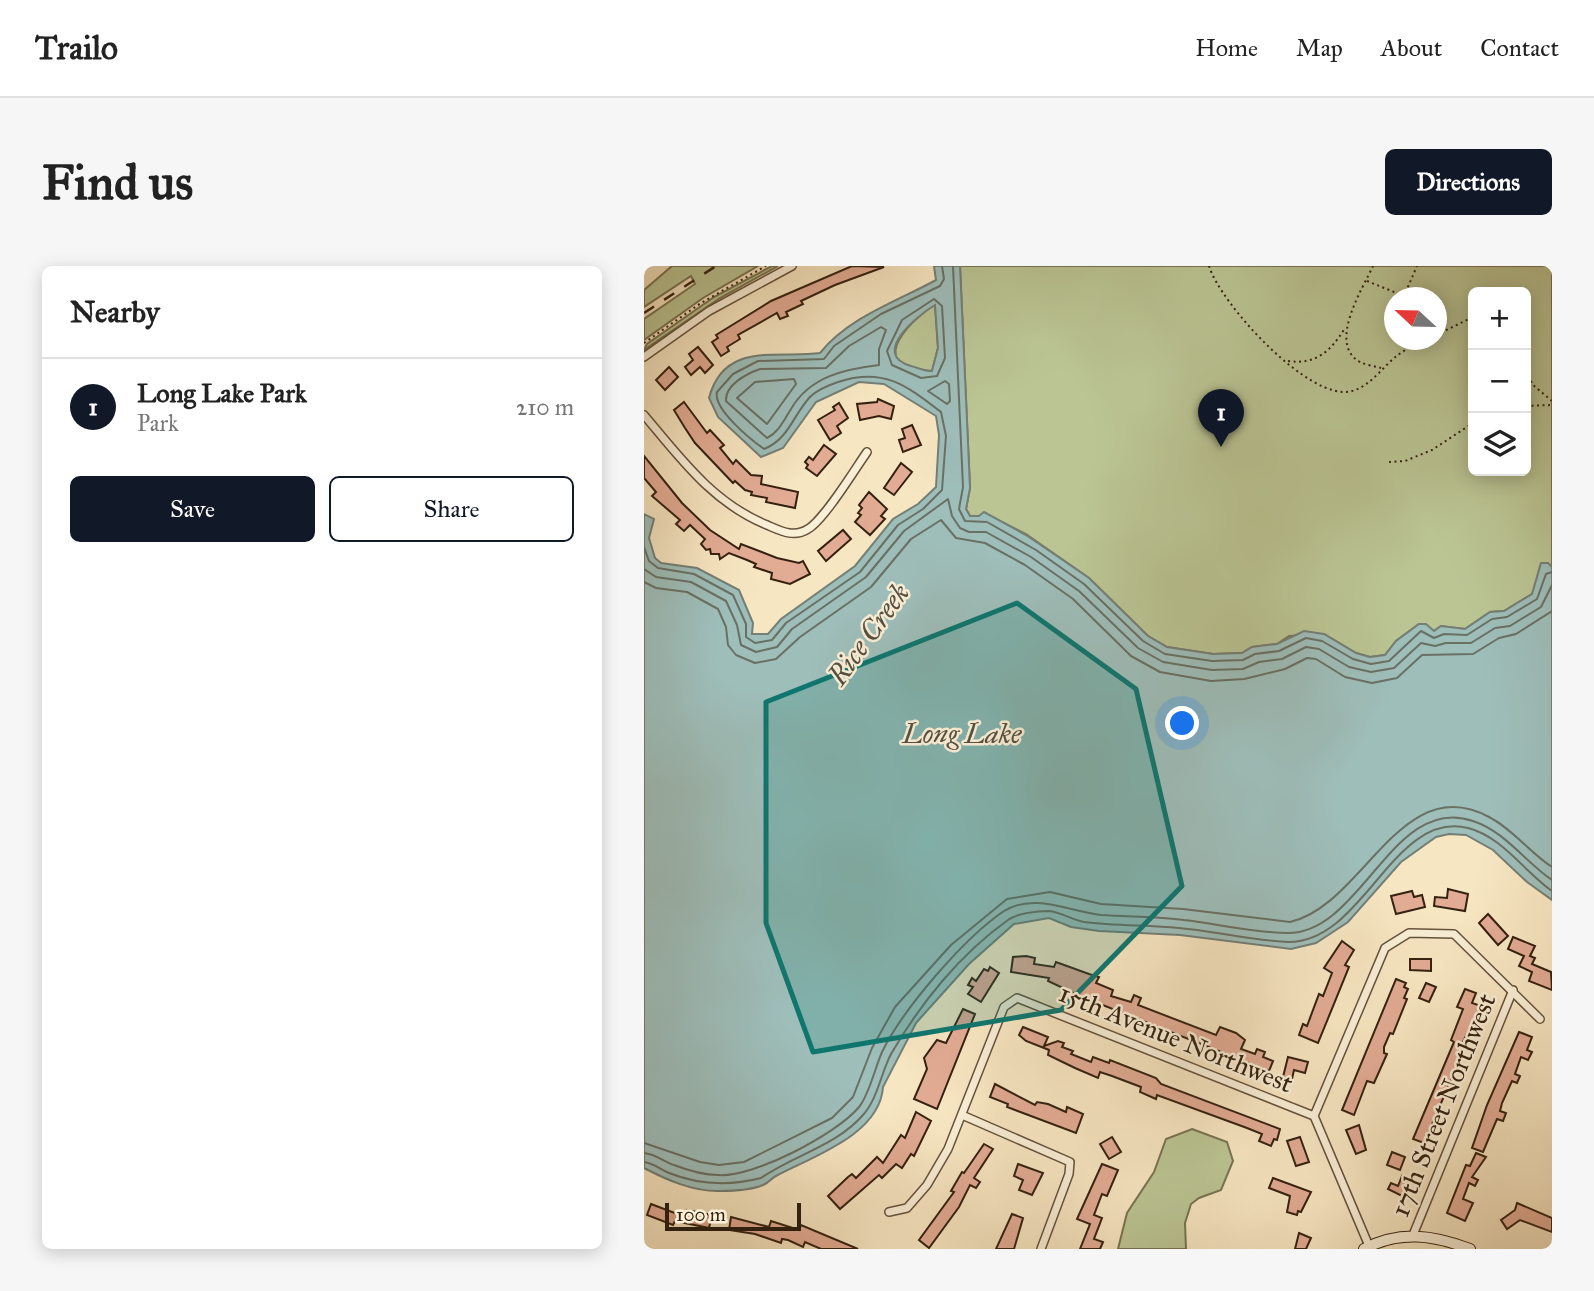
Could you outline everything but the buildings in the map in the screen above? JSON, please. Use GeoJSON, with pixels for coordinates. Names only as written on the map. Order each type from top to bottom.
{"type":"FeatureCollection","features":[{"type":"Feature","properties":{"kind":"street"},"geometry":{"type":"LineString","coordinates":[[644,357],[709,311],[792,266]]}},
{"type":"Feature","properties":{"kind":"street"},"geometry":{"type":"LineString","coordinates":[[644,415],[716,496],[753,519],[786,533],[799,533],[814,525],[867,452]]}},
{"type":"Feature","properties":{"kind":"street"},"geometry":{"type":"LineString","coordinates":[[1470,1249],[1443,1239],[1413,1235],[1366,1248],[1314,1116],[1381,954],[1392,942],[1409,933],[1454,934],[1540,1019]]}},
{"type":"Feature","properties":{"kind":"street","name":"17th Street Northwest"},"geometry":{"type":"LineString","coordinates":[[1413,1235],[1513,990]]}},
{"type":"Feature","properties":{"kind":"street","name":"15th Avenue Northwest"},"geometry":{"type":"LineString","coordinates":[[962,1115],[1004,1007],[1013,999],[1022,999],[1314,1116]]}},
{"type":"Feature","properties":{"kind":"street"},"geometry":{"type":"LineString","coordinates":[[889,1212],[907,1208],[927,1185],[962,1115],[1070,1162],[1069,1174],[1041,1249]]}},
{"type":"Feature","properties":{"kind":"path"},"geometry":{"type":"LineString","coordinates":[[644,342],[701,303],[766,266]]}},
{"type":"Feature","properties":{"kind":"path"},"geometry":{"type":"LineString","coordinates":[[1209,266],[1216,283],[1240,314],[1286,360],[1315,384],[1339,392],[1363,386],[1405,350]]}},
{"type":"Feature","properties":{"kind":"path"},"geometry":{"type":"LineString","coordinates":[[1286,360],[1303,362],[1322,356],[1333,347],[1345,328],[1373,266]]}},
{"type":"Feature","properties":{"kind":"path"},"geometry":{"type":"LineString","coordinates":[[1367,280],[1404,296],[1417,266]]}},
{"type":"Feature","properties":{"kind":"path"},"geometry":{"type":"LineString","coordinates":[[1447,330],[1468,320]]}},
{"type":"Feature","properties":{"kind":"path"},"geometry":{"type":"LineString","coordinates":[[1345,328],[1349,347],[1356,359],[1382,369]]}},
{"type":"Feature","properties":{"kind":"path"},"geometry":{"type":"LineString","coordinates":[[1531,380],[1552,403]]}},
{"type":"Feature","properties":{"kind":"path"},"geometry":{"type":"LineString","coordinates":[[1531,405],[1552,403]]}},
{"type":"Feature","properties":{"kind":"path"},"geometry":{"type":"LineString","coordinates":[[1389,462],[1405,461],[1432,450],[1468,426]]}},
{"type":"Feature","properties":{"kind":"highlighted area"},"geometry":{"type":"Polygon","coordinates":[[[1017,603],[1136,689],[1182,886],[1061,1010],[813,1052],[766,923],[766,702],[1017,603]]]}},
{"type":"Feature","properties":{"kind":"green space"},"geometry":{"type":"Polygon","coordinates":[[[672,266],[758,266],[703,298],[644,340],[644,319],[695,284],[691,276],[644,307],[644,290],[672,266]]]}},
{"type":"Feature","properties":{"kind":"green space"},"geometry":{"type":"Polygon","coordinates":[[[772,266],[778,266],[720,298],[644,350],[647,344],[714,297],[772,266]]]}},
{"type":"Feature","properties":{"kind":"green space"},"geometry":{"type":"Polygon","coordinates":[[[960,266],[1552,266],[1552,567],[1532,594],[1504,611],[1490,612],[1465,629],[1441,626],[1434,631],[1419,624],[1396,641],[1385,655],[1370,657],[1356,653],[1324,634],[1289,636],[1277,644],[1252,647],[1242,653],[1213,654],[1167,647],[1148,636],[1089,578],[1026,534],[984,513],[979,517],[970,516],[966,509],[970,488],[960,266]]]}},
{"type":"Feature","properties":{"kind":"green space"},"geometry":{"type":"Polygon","coordinates":[[[935,304],[938,348],[932,371],[912,369],[900,363],[896,355],[897,345],[912,323],[935,304]]]}},
{"type":"Feature","properties":{"kind":"green space"},"geometry":{"type":"Polygon","coordinates":[[[1192,1129],[1227,1142],[1233,1161],[1221,1190],[1191,1204],[1185,1223],[1186,1249],[1118,1249],[1127,1213],[1154,1172],[1166,1139],[1192,1129]]]}},
{"type":"Feature","properties":{"kind":"water","name":"Long Lake"},"geometry":{"type":"Polygon","coordinates":[[[934,266],[960,266],[970,488],[966,509],[970,516],[979,516],[984,512],[1026,535],[1089,578],[1148,636],[1167,647],[1213,654],[1242,653],[1252,647],[1277,644],[1304,631],[1324,634],[1356,653],[1370,657],[1385,655],[1396,641],[1419,624],[1426,624],[1434,631],[1441,626],[1465,629],[1490,612],[1504,611],[1532,594],[1541,563],[1548,563],[1552,567],[1552,900],[1527,882],[1493,850],[1466,835],[1449,834],[1436,837],[1401,862],[1348,922],[1316,943],[1291,949],[1180,935],[1099,931],[1071,927],[1049,918],[1014,924],[969,964],[916,1023],[883,1087],[879,1104],[857,1131],[758,1187],[710,1191],[691,1187],[644,1168],[644,514],[654,519],[649,538],[655,558],[661,563],[697,568],[739,590],[753,623],[752,634],[768,634],[781,619],[855,566],[893,519],[918,504],[936,487],[939,435],[936,416],[884,384],[859,382],[816,402],[783,448],[761,457],[718,417],[709,398],[716,380],[727,367],[740,360],[755,356],[820,353],[832,340],[859,320],[936,280],[934,266]],[[935,305],[918,317],[901,335],[895,353],[900,360],[911,366],[932,371],[938,348],[935,305]]]}},
{"type":"Feature","properties":{"kind":"railway"},"geometry":{"type":"LineString","coordinates":[[644,313],[716,266]]}},
{"type":"Feature","properties":{"kind":"place","name":"Long Lake Park"},"geometry":{"type":"Point","coordinates":[1221,447]}},
{"type":"Feature","properties":{"kind":"water label","name":"Rice Creek"},"geometry":{"type":"Point","coordinates":[868,634]}}]}
